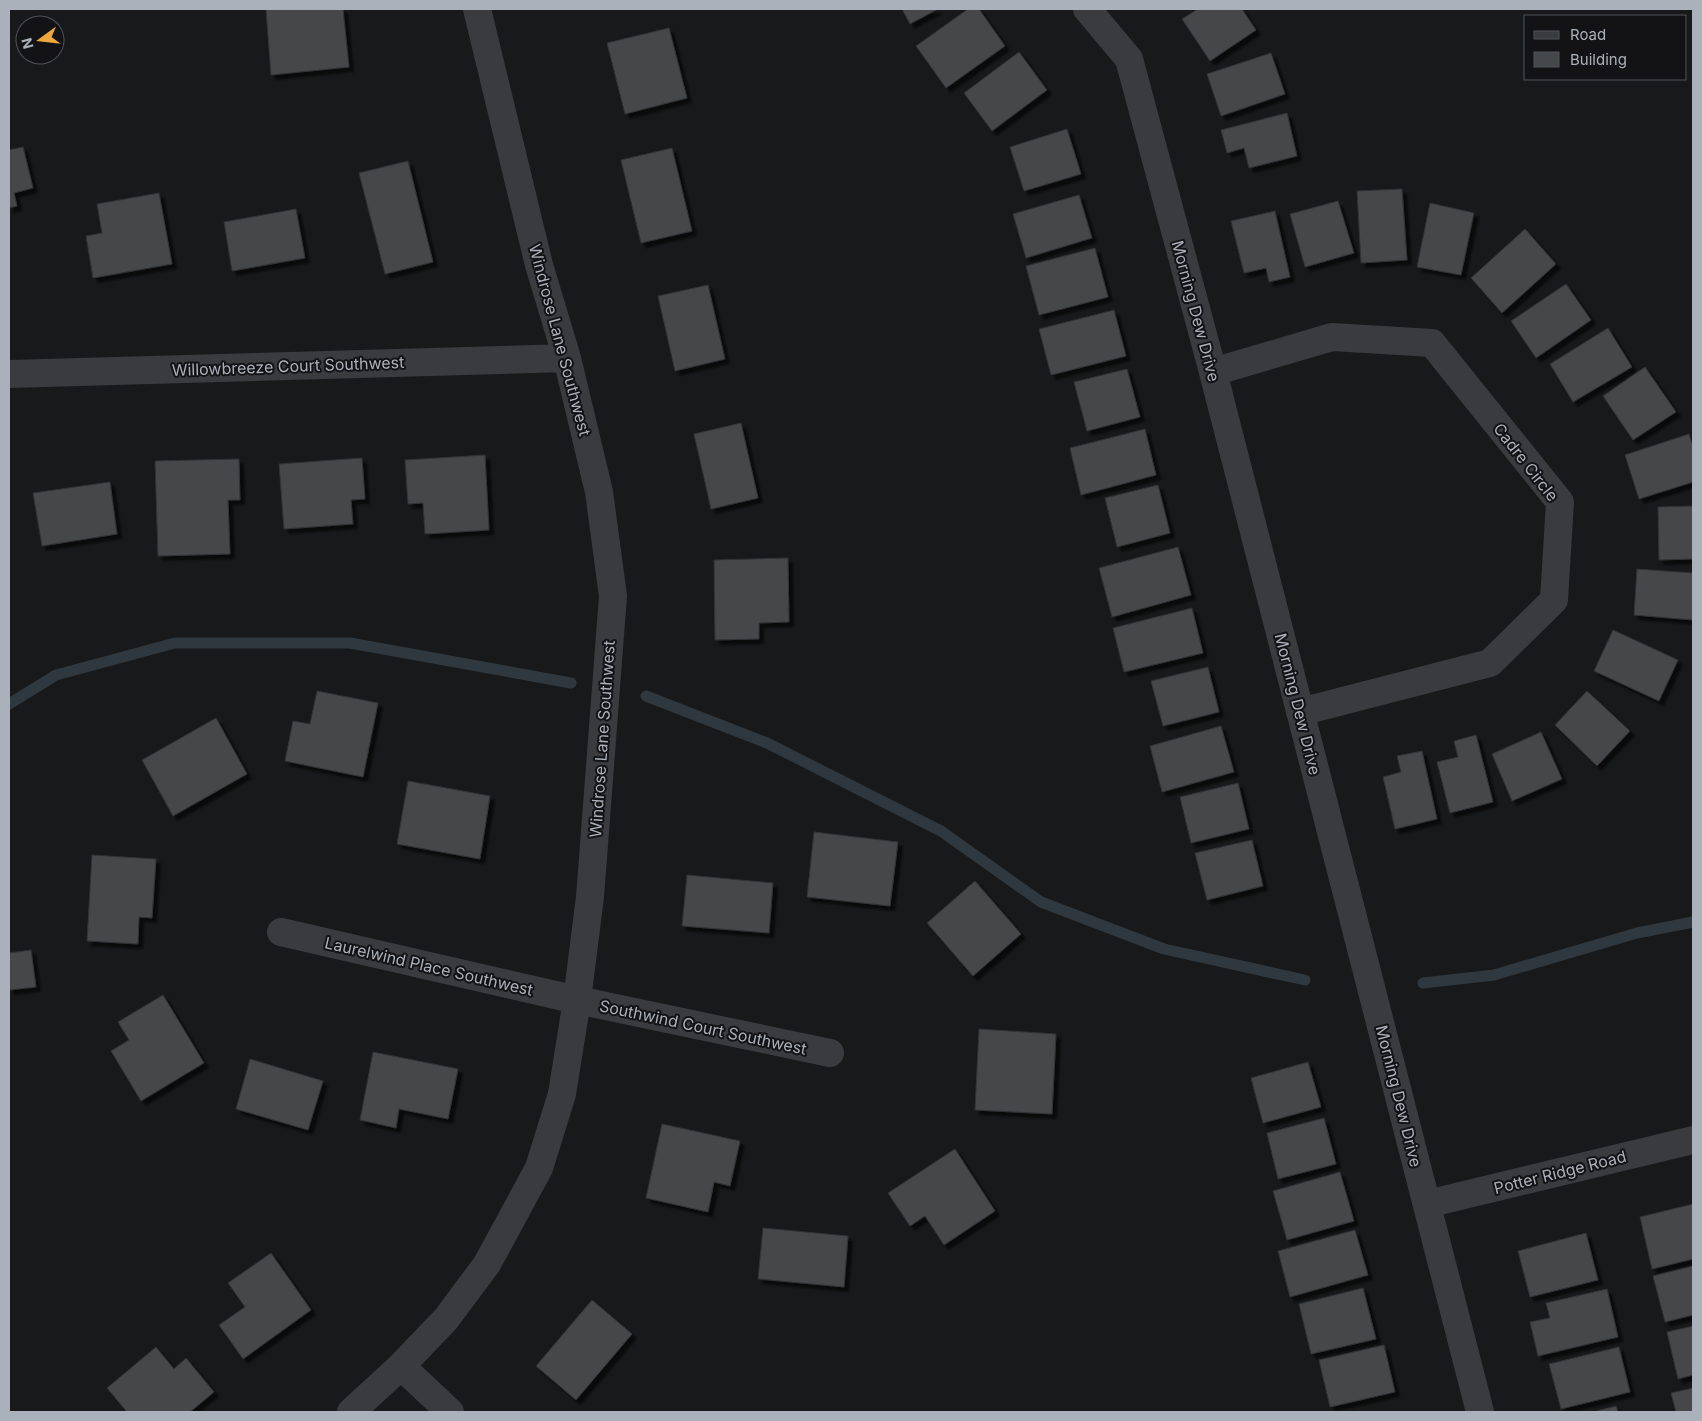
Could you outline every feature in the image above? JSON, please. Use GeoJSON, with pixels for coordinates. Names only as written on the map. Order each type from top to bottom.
{"type":"FeatureCollection","features":[{"type":"Feature","properties":{"kind":"street","name":"Windrose Lane Southwest"},"geometry":{"type":"LineString","coordinates":[[351,1412],[401,1366],[446,1319],[487,1264],[539,1168],[562,1094],[577,1000],[590,897],[613,596],[599,492],[567,358],[539,265],[478,9]]}},
{"type":"Feature","properties":{"kind":"street","name":"Morning Dew Drive"},"geometry":{"type":"LineString","coordinates":[[1087,9],[1129,59],[1213,372],[1480,1412]]}},
{"type":"Feature","properties":{"kind":"street","name":"Cadre Circle"},"geometry":{"type":"LineString","coordinates":[[1213,372],[1332,337],[1432,343],[1560,502],[1554,600],[1490,663],[1300,712]]}},
{"type":"Feature","properties":{"kind":"street","name":"Willowbreeze Court Southwest"},"geometry":{"type":"LineString","coordinates":[[9,374],[567,358]]}},
{"type":"Feature","properties":{"kind":"street","name":"Laurelwind Place Southwest"},"geometry":{"type":"LineString","coordinates":[[282,932],[577,1000]]}},
{"type":"Feature","properties":{"kind":"street","name":"Southwind Court Southwest"},"geometry":{"type":"LineString","coordinates":[[577,1000],[830,1053]]}},
{"type":"Feature","properties":{"kind":"street","name":"Potter Ridge Road"},"geometry":{"type":"LineString","coordinates":[[1427,1204],[1693,1140]]}},
{"type":"Feature","properties":{"kind":"street"},"geometry":{"type":"LineString","coordinates":[[401,1366],[450,1412]]}},
{"type":"Feature","properties":{"kind":"building"},"geometry":{"type":"Polygon","coordinates":[[[266,9],[343,9],[349,67],[271,75],[266,9]]]}},
{"type":"Feature","properties":{"kind":"building"},"geometry":{"type":"Polygon","coordinates":[[[902,9],[938,9],[910,24],[902,9]]]}},
{"type":"Feature","properties":{"kind":"building"},"geometry":{"type":"Polygon","coordinates":[[[968,9],[979,9],[1005,46],[946,88],[916,46],[968,9]]]}},
{"type":"Feature","properties":{"kind":"building"},"geometry":{"type":"Polygon","coordinates":[[[1198,9],[1242,9],[1256,30],[1210,61],[1182,19],[1198,9]]]}},
{"type":"Feature","properties":{"kind":"building"},"geometry":{"type":"Polygon","coordinates":[[[669,28],[687,98],[625,114],[607,43],[669,28]]]}},
{"type":"Feature","properties":{"kind":"building"},"geometry":{"type":"Polygon","coordinates":[[[1019,52],[1047,90],[992,131],[964,93],[1019,52]]]}},
{"type":"Feature","properties":{"kind":"building"},"geometry":{"type":"Polygon","coordinates":[[[1271,53],[1285,94],[1221,116],[1207,74],[1271,53]]]}},
{"type":"Feature","properties":{"kind":"building"},"geometry":{"type":"Polygon","coordinates":[[[1287,113],[1297,156],[1249,168],[1244,148],[1227,153],[1221,130],[1287,113]]]}},
{"type":"Feature","properties":{"kind":"building"},"geometry":{"type":"Polygon","coordinates":[[[1067,129],[1081,174],[1024,191],[1010,147],[1067,129]]]}},
{"type":"Feature","properties":{"kind":"building"},"geometry":{"type":"Polygon","coordinates":[[[23,147],[33,188],[14,193],[17,206],[9,208],[9,150],[23,147]]]}},
{"type":"Feature","properties":{"kind":"building"},"geometry":{"type":"Polygon","coordinates":[[[672,148],[692,231],[641,243],[621,160],[672,148]]]}},
{"type":"Feature","properties":{"kind":"building"},"geometry":{"type":"Polygon","coordinates":[[[408,161],[433,262],[385,274],[359,173],[408,161]]]}},
{"type":"Feature","properties":{"kind":"building"},"geometry":{"type":"Polygon","coordinates":[[[1402,189],[1407,260],[1361,263],[1357,191],[1402,189]]]}},
{"type":"Feature","properties":{"kind":"building"},"geometry":{"type":"Polygon","coordinates":[[[159,193],[172,264],[93,278],[86,236],[102,233],[97,204],[159,193]]]}},
{"type":"Feature","properties":{"kind":"building"},"geometry":{"type":"Polygon","coordinates":[[[1079,195],[1092,238],[1026,258],[1013,214],[1079,195]]]}},
{"type":"Feature","properties":{"kind":"building"},"geometry":{"type":"Polygon","coordinates":[[[1338,201],[1354,253],[1305,267],[1290,214],[1338,201]]]}},
{"type":"Feature","properties":{"kind":"building"},"geometry":{"type":"Polygon","coordinates":[[[1430,203],[1474,213],[1461,275],[1417,267],[1430,203]]]}},
{"type":"Feature","properties":{"kind":"building"},"geometry":{"type":"Polygon","coordinates":[[[296,209],[305,258],[232,271],[224,222],[296,209]]]}},
{"type":"Feature","properties":{"kind":"building"},"geometry":{"type":"Polygon","coordinates":[[[1275,211],[1290,277],[1269,282],[1266,268],[1244,273],[1231,221],[1275,211]]]}},
{"type":"Feature","properties":{"kind":"building"},"geometry":{"type":"Polygon","coordinates":[[[1525,229],[1556,264],[1502,313],[1471,278],[1525,229]]]}},
{"type":"Feature","properties":{"kind":"building"},"geometry":{"type":"Polygon","coordinates":[[[1095,248],[1108,297],[1039,315],[1026,266],[1095,248]]]}},
{"type":"Feature","properties":{"kind":"building"},"geometry":{"type":"Polygon","coordinates":[[[1566,284],[1591,320],[1536,358],[1511,321],[1566,284]]]}},
{"type":"Feature","properties":{"kind":"building"},"geometry":{"type":"Polygon","coordinates":[[[708,285],[725,359],[675,371],[658,296],[708,285]]]}},
{"type":"Feature","properties":{"kind":"building"},"geometry":{"type":"Polygon","coordinates":[[[1114,310],[1126,356],[1051,375],[1039,329],[1114,310]]]}},
{"type":"Feature","properties":{"kind":"building"},"geometry":{"type":"Polygon","coordinates":[[[1608,328],[1632,367],[1573,402],[1550,364],[1608,328]]]}},
{"type":"Feature","properties":{"kind":"building"},"geometry":{"type":"Polygon","coordinates":[[[1645,367],[1676,412],[1633,440],[1603,396],[1645,367]]]}},
{"type":"Feature","properties":{"kind":"building"},"geometry":{"type":"Polygon","coordinates":[[[1127,369],[1140,417],[1087,431],[1074,382],[1127,369]]]}},
{"type":"Feature","properties":{"kind":"building"},"geometry":{"type":"Polygon","coordinates":[[[741,423],[758,498],[711,509],[694,434],[741,423]]]}},
{"type":"Feature","properties":{"kind":"building"},"geometry":{"type":"Polygon","coordinates":[[[1145,429],[1156,475],[1081,495],[1070,448],[1145,429]]]}},
{"type":"Feature","properties":{"kind":"building"},"geometry":{"type":"Polygon","coordinates":[[[1689,434],[1693,447],[1693,482],[1639,499],[1625,455],[1689,434]]]}},
{"type":"Feature","properties":{"kind":"building"},"geometry":{"type":"Polygon","coordinates":[[[485,455],[489,530],[425,534],[423,503],[408,504],[405,460],[485,455]]]}},
{"type":"Feature","properties":{"kind":"building"},"geometry":{"type":"Polygon","coordinates":[[[362,458],[365,499],[351,500],[353,524],[284,529],[279,464],[362,458]]]}},
{"type":"Feature","properties":{"kind":"building"},"geometry":{"type":"Polygon","coordinates":[[[239,459],[240,500],[228,500],[230,554],[158,556],[155,461],[239,459]]]}},
{"type":"Feature","properties":{"kind":"building"},"geometry":{"type":"Polygon","coordinates":[[[110,482],[117,534],[42,546],[33,493],[110,482]]]}},
{"type":"Feature","properties":{"kind":"building"},"geometry":{"type":"Polygon","coordinates":[[[1158,485],[1170,533],[1117,547],[1105,498],[1158,485]]]}},
{"type":"Feature","properties":{"kind":"building"},"geometry":{"type":"Polygon","coordinates":[[[1693,506],[1693,559],[1659,560],[1658,507],[1693,506]]]}},
{"type":"Feature","properties":{"kind":"building"},"geometry":{"type":"Polygon","coordinates":[[[1178,547],[1191,595],[1112,617],[1099,568],[1178,547]]]}},
{"type":"Feature","properties":{"kind":"building"},"geometry":{"type":"Polygon","coordinates":[[[788,558],[789,622],[759,623],[759,639],[715,640],[714,560],[788,558]]]}},
{"type":"Feature","properties":{"kind":"building"},"geometry":{"type":"Polygon","coordinates":[[[1637,569],[1693,573],[1693,620],[1634,615],[1637,569]]]}},
{"type":"Feature","properties":{"kind":"building"},"geometry":{"type":"Polygon","coordinates":[[[1192,608],[1203,653],[1124,672],[1113,628],[1192,608]]]}},
{"type":"Feature","properties":{"kind":"building"},"geometry":{"type":"Polygon","coordinates":[[[1613,630],[1678,660],[1659,701],[1594,671],[1613,630]]]}},
{"type":"Feature","properties":{"kind":"building"},"geometry":{"type":"Polygon","coordinates":[[[1208,667],[1219,712],[1163,726],[1151,681],[1208,667]]]}},
{"type":"Feature","properties":{"kind":"building"},"geometry":{"type":"Polygon","coordinates":[[[317,691],[378,703],[363,777],[285,761],[293,721],[310,724],[317,691]]]}},
{"type":"Feature","properties":{"kind":"building"},"geometry":{"type":"Polygon","coordinates":[[[1587,691],[1630,731],[1597,766],[1555,725],[1587,691]]]}},
{"type":"Feature","properties":{"kind":"building"},"geometry":{"type":"Polygon","coordinates":[[[216,718],[247,774],[173,816],[142,760],[216,718]]]}},
{"type":"Feature","properties":{"kind":"building"},"geometry":{"type":"Polygon","coordinates":[[[1221,726],[1234,772],[1162,792],[1150,746],[1221,726]]]}},
{"type":"Feature","properties":{"kind":"building"},"geometry":{"type":"Polygon","coordinates":[[[1541,732],[1562,779],[1512,801],[1492,754],[1541,732]]]}},
{"type":"Feature","properties":{"kind":"building"},"geometry":{"type":"Polygon","coordinates":[[[1476,735],[1493,802],[1450,813],[1437,762],[1458,757],[1454,741],[1476,735]]]}},
{"type":"Feature","properties":{"kind":"building"},"geometry":{"type":"Polygon","coordinates":[[[1422,751],[1437,819],[1395,829],[1383,777],[1401,772],[1397,756],[1422,751]]]}},
{"type":"Feature","properties":{"kind":"building"},"geometry":{"type":"Polygon","coordinates":[[[408,781],[490,796],[480,859],[397,844],[408,781]]]}},
{"type":"Feature","properties":{"kind":"building"},"geometry":{"type":"Polygon","coordinates":[[[1238,783],[1249,829],[1191,843],[1180,797],[1238,783]]]}},
{"type":"Feature","properties":{"kind":"building"},"geometry":{"type":"Polygon","coordinates":[[[814,832],[898,842],[890,906],[807,897],[814,832]]]}},
{"type":"Feature","properties":{"kind":"building"},"geometry":{"type":"Polygon","coordinates":[[[1252,840],[1263,886],[1207,900],[1195,853],[1252,840]]]}},
{"type":"Feature","properties":{"kind":"building"},"geometry":{"type":"Polygon","coordinates":[[[92,855],[156,859],[152,918],[139,917],[138,944],[87,941],[92,855]]]}},
{"type":"Feature","properties":{"kind":"building"},"geometry":{"type":"Polygon","coordinates":[[[687,875],[773,883],[769,933],[682,926],[687,875]]]}},
{"type":"Feature","properties":{"kind":"building"},"geometry":{"type":"Polygon","coordinates":[[[975,881],[1021,934],[973,976],[927,923],[975,881]]]}},
{"type":"Feature","properties":{"kind":"building"},"geometry":{"type":"Polygon","coordinates":[[[31,950],[36,987],[9,990],[9,953],[31,950]]]}},
{"type":"Feature","properties":{"kind":"building"},"geometry":{"type":"Polygon","coordinates":[[[163,995],[204,1063],[141,1101],[111,1051],[129,1040],[118,1022],[163,995]]]}},
{"type":"Feature","properties":{"kind":"building"},"geometry":{"type":"Polygon","coordinates":[[[979,1029],[1056,1034],[1052,1114],[975,1110],[979,1029]]]}},
{"type":"Feature","properties":{"kind":"building"},"geometry":{"type":"Polygon","coordinates":[[[373,1052],[458,1069],[448,1119],[399,1109],[396,1128],[360,1120],[373,1052]]]}},
{"type":"Feature","properties":{"kind":"building"},"geometry":{"type":"Polygon","coordinates":[[[250,1059],[323,1081],[308,1130],[236,1109],[250,1059]]]}},
{"type":"Feature","properties":{"kind":"building"},"geometry":{"type":"Polygon","coordinates":[[[1308,1062],[1321,1107],[1263,1123],[1251,1078],[1308,1062]]]}},
{"type":"Feature","properties":{"kind":"building"},"geometry":{"type":"Polygon","coordinates":[[[1324,1118],[1336,1164],[1278,1179],[1267,1133],[1324,1118]]]}},
{"type":"Feature","properties":{"kind":"building"},"geometry":{"type":"Polygon","coordinates":[[[662,1124],[740,1141],[730,1186],[714,1182],[708,1212],[646,1198],[662,1124]]]}},
{"type":"Feature","properties":{"kind":"building"},"geometry":{"type":"Polygon","coordinates":[[[955,1149],[995,1211],[944,1245],[925,1216],[910,1226],[888,1193],[955,1149]]]}},
{"type":"Feature","properties":{"kind":"building"},"geometry":{"type":"Polygon","coordinates":[[[1340,1172],[1354,1221],[1287,1240],[1273,1191],[1340,1172]]]}},
{"type":"Feature","properties":{"kind":"building"},"geometry":{"type":"Polygon","coordinates":[[[1693,1204],[1693,1259],[1652,1269],[1640,1217],[1693,1204]]]}},
{"type":"Feature","properties":{"kind":"building"},"geometry":{"type":"Polygon","coordinates":[[[763,1228],[848,1236],[844,1287],[758,1279],[763,1228]]]}},
{"type":"Feature","properties":{"kind":"building"},"geometry":{"type":"Polygon","coordinates":[[[1355,1230],[1368,1275],[1290,1297],[1278,1251],[1355,1230]]]}},
{"type":"Feature","properties":{"kind":"building"},"geometry":{"type":"Polygon","coordinates":[[[1586,1233],[1598,1280],[1530,1297],[1518,1251],[1586,1233]]]}},
{"type":"Feature","properties":{"kind":"building"},"geometry":{"type":"Polygon","coordinates":[[[271,1253],[311,1310],[243,1359],[219,1325],[245,1307],[228,1283],[271,1253]]]}},
{"type":"Feature","properties":{"kind":"building"},"geometry":{"type":"Polygon","coordinates":[[[1693,1266],[1693,1315],[1665,1322],[1653,1276],[1693,1266]]]}},
{"type":"Feature","properties":{"kind":"building"},"geometry":{"type":"Polygon","coordinates":[[[1363,1288],[1376,1339],[1311,1354],[1299,1304],[1363,1288]]]}},
{"type":"Feature","properties":{"kind":"building"},"geometry":{"type":"Polygon","coordinates":[[[1607,1289],[1618,1337],[1538,1356],[1530,1322],[1550,1318],[1546,1303],[1607,1289]]]}},
{"type":"Feature","properties":{"kind":"building"},"geometry":{"type":"Polygon","coordinates":[[[592,1300],[632,1334],[576,1400],[536,1366],[592,1300]]]}},
{"type":"Feature","properties":{"kind":"building"},"geometry":{"type":"Polygon","coordinates":[[[1693,1326],[1693,1375],[1678,1379],[1667,1332],[1693,1326]]]}},
{"type":"Feature","properties":{"kind":"building"},"geometry":{"type":"Polygon","coordinates":[[[1384,1345],[1395,1392],[1330,1407],[1319,1360],[1384,1345]]]}},
{"type":"Feature","properties":{"kind":"building"},"geometry":{"type":"Polygon","coordinates":[[[156,1347],[174,1369],[186,1358],[214,1392],[190,1412],[127,1412],[107,1388],[156,1347]]]}},
{"type":"Feature","properties":{"kind":"building"},"geometry":{"type":"Polygon","coordinates":[[[1619,1347],[1630,1392],[1561,1409],[1549,1364],[1619,1347]]]}},
{"type":"Feature","properties":{"kind":"building"},"geometry":{"type":"Polygon","coordinates":[[[1693,1388],[1693,1412],[1676,1412],[1671,1393],[1693,1388]]]}},
{"type":"Feature","properties":{"kind":"building"},"geometry":{"type":"Polygon","coordinates":[[[1616,1406],[1618,1412],[1593,1412],[1616,1406]]]}},
{"type":"Feature","properties":{"kind":"waterway"},"geometry":{"type":"LineString","coordinates":[[9,704],[56,675],[175,643],[350,643],[571,683]]}},
{"type":"Feature","properties":{"kind":"waterway"},"geometry":{"type":"LineString","coordinates":[[646,696],[767,743],[941,831],[1041,902],[1164,949],[1305,980]]}},
{"type":"Feature","properties":{"kind":"waterway"},"geometry":{"type":"LineString","coordinates":[[1423,983],[1494,975],[1637,933],[1693,922]]}}]}
